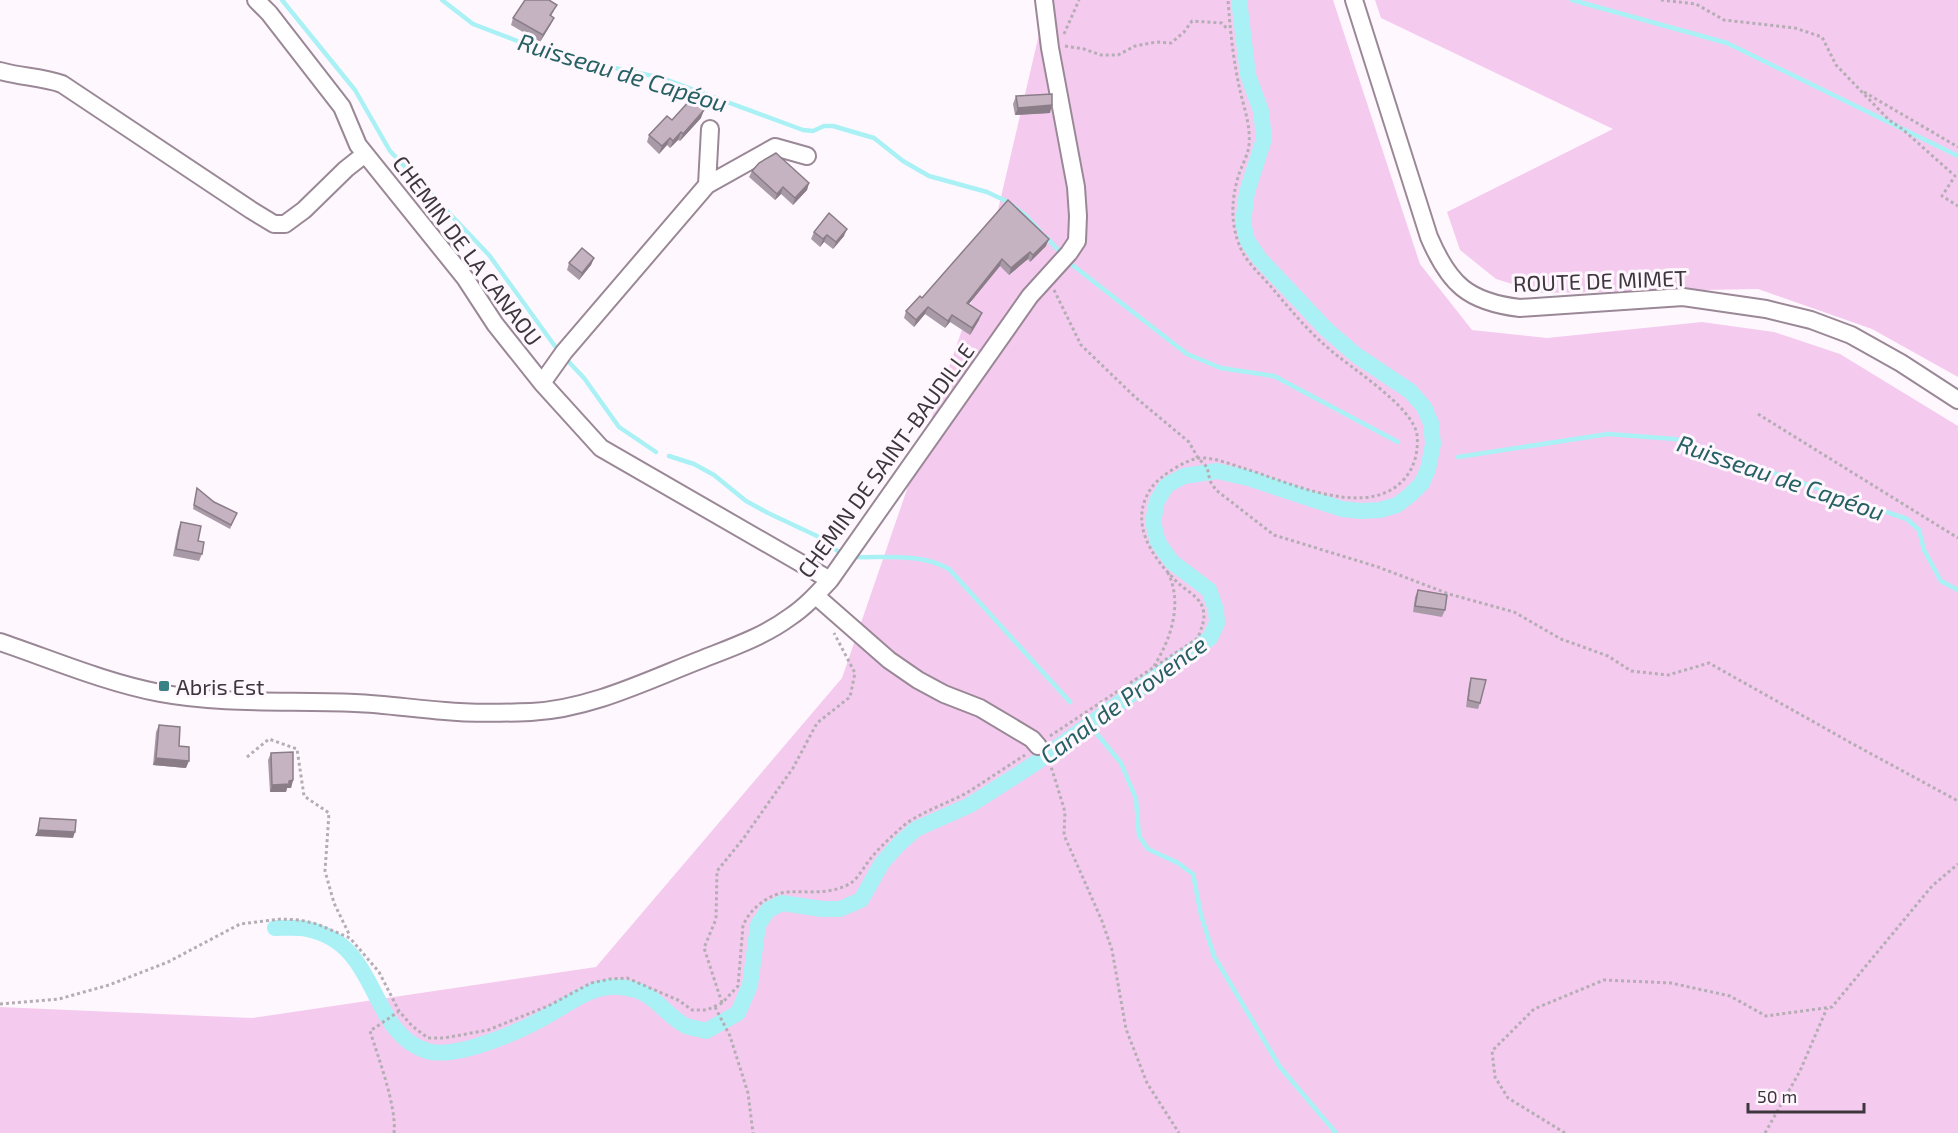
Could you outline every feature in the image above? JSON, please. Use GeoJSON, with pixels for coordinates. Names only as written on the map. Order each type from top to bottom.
{"type":"FeatureCollection","features":[{"type":"Feature","properties":{"kind":"street"},"geometry":{"type":"LineString","coordinates":[[256,0],[342,107],[358,145],[365,154]]}},
{"type":"Feature","properties":{"kind":"street","name":"CHEMIN DE SAINT-BAUDILLE"},"geometry":{"type":"LineString","coordinates":[[0,642],[63,663],[89,675],[134,687],[185,696],[252,702],[386,704],[446,712],[531,712],[559,709],[588,702],[733,647],[789,618],[816,596],[830,580],[1030,296],[1048,278],[1077,241],[1076,187],[1055,47],[1044,0]]}},
{"type":"Feature","properties":{"kind":"street","name":"ROUTE DE MIMET"},"geometry":{"type":"LineString","coordinates":[[1354,0],[1433,245],[1450,274],[1482,301],[1520,308],[1683,297],[1766,309],[1811,320],[1851,335],[1901,363],[1958,400]]}},
{"type":"Feature","properties":{"kind":"street","name":"CHEMIN DE LA CANAOU"},"geometry":{"type":"LineString","coordinates":[[0,70],[62,84],[274,224],[285,224],[304,210],[365,154],[465,278],[495,324],[542,383],[601,448],[830,580]]}},
{"type":"Feature","properties":{"kind":"street"},"geometry":{"type":"LineString","coordinates":[[706,185],[710,129]]}},
{"type":"Feature","properties":{"kind":"street"},"geometry":{"type":"LineString","coordinates":[[542,383],[564,352],[706,185],[775,147],[807,156]]}},
{"type":"Feature","properties":{"kind":"street"},"geometry":{"type":"LineString","coordinates":[[816,596],[889,660],[944,694],[980,708],[1032,739],[1038,746]]}},
{"type":"Feature","properties":{"kind":"path"},"geometry":{"type":"LineString","coordinates":[[1078,0],[1055,47],[1084,49],[1101,55],[1118,55],[1135,46],[1171,42],[1184,32],[1192,21],[1222,23],[1230,32]]}},
{"type":"Feature","properties":{"kind":"path"},"geometry":{"type":"LineString","coordinates":[[247,757],[269,739],[297,748],[304,796],[329,813],[325,871],[334,903],[350,938],[379,972],[399,1011],[412,1026],[428,1038],[466,1035],[488,1030],[548,1006],[591,983],[627,978],[678,1000],[692,1010],[706,1010],[722,1004],[738,986],[743,926],[746,916],[757,906],[787,892],[816,893],[836,889],[852,882],[872,856],[904,825],[967,792],[1038,746],[1074,718],[1198,638],[1204,621],[1203,606],[1166,569],[1146,544],[1142,531],[1141,515],[1144,501],[1153,485],[1166,473],[1198,458],[1222,461],[1318,492],[1351,498],[1373,498],[1392,490],[1405,480],[1414,465],[1417,449],[1417,432],[1409,417],[1382,389],[1346,364],[1288,308],[1242,251],[1235,234],[1232,214],[1233,198],[1249,146],[1246,111],[1239,87],[1230,32],[1228,0]]}},
{"type":"Feature","properties":{"kind":"path"},"geometry":{"type":"LineString","coordinates":[[1661,0],[1696,4],[1724,20],[1795,28],[1822,37],[1836,65],[1889,120],[1955,176],[1942,196],[1958,206]]}},
{"type":"Feature","properties":{"kind":"path"},"geometry":{"type":"LineString","coordinates":[[1860,89],[1958,147]]}},
{"type":"Feature","properties":{"kind":"path"},"geometry":{"type":"LineString","coordinates":[[1048,278],[1081,345],[1135,397],[1189,442],[1198,458],[1207,467],[1210,481],[1216,490],[1274,535],[1378,567],[1449,594],[1514,612],[1561,639],[1608,656],[1631,671],[1668,675],[1709,663],[1958,801]]}},
{"type":"Feature","properties":{"kind":"path"},"geometry":{"type":"LineString","coordinates":[[1758,414],[1958,538]]}},
{"type":"Feature","properties":{"kind":"path"},"geometry":{"type":"LineString","coordinates":[[1153,668],[1165,646],[1174,614],[1175,594],[1166,569]]}},
{"type":"Feature","properties":{"kind":"path"},"geometry":{"type":"LineString","coordinates":[[722,1004],[704,948],[716,919],[717,871],[793,768],[817,723],[850,697],[855,673],[834,633]]}},
{"type":"Feature","properties":{"kind":"path"},"geometry":{"type":"LineString","coordinates":[[1050,763],[1065,812],[1064,835],[1113,950],[1116,981],[1126,1029],[1147,1083],[1179,1133]]}},
{"type":"Feature","properties":{"kind":"path"},"geometry":{"type":"LineString","coordinates":[[1565,1133],[1508,1098],[1495,1077],[1492,1051],[1534,1009],[1604,980],[1671,983],[1730,996],[1766,1016],[1832,1007],[1932,886],[1958,864]]}},
{"type":"Feature","properties":{"kind":"path"},"geometry":{"type":"LineString","coordinates":[[0,1004],[59,999],[109,985],[168,962],[250,921],[300,920],[318,924],[350,938]]}},
{"type":"Feature","properties":{"kind":"path"},"geometry":{"type":"LineString","coordinates":[[715,1007],[730,1036],[748,1093],[753,1133]]}},
{"type":"Feature","properties":{"kind":"path"},"geometry":{"type":"LineString","coordinates":[[1765,1133],[1800,1071],[1827,1008]]}},
{"type":"Feature","properties":{"kind":"path"},"geometry":{"type":"LineString","coordinates":[[394,1133],[395,1125],[387,1090],[370,1031],[399,1011]]}},
{"type":"Feature","properties":{"kind":"shaded area"},"geometry":{"type":"Polygon","coordinates":[[[1047,0],[1333,0],[1420,264],[1472,330],[1547,338],[1702,322],[1774,332],[1840,354],[1958,426],[1958,1133],[0,1133],[0,1007],[252,1018],[596,967],[842,678],[987,257],[1047,0]]]}},
{"type":"Feature","properties":{"kind":"shaded area"},"geometry":{"type":"Polygon","coordinates":[[[1375,0],[1958,0],[1958,377],[1872,329],[1758,289],[1542,293],[1496,279],[1460,250],[1447,212],[1613,129],[1381,18],[1375,0]]]}},
{"type":"Feature","properties":{"kind":"building"},"geometry":{"type":"Polygon","coordinates":[[[525,0],[549,0],[557,5],[550,15],[554,18],[543,35],[513,18],[525,0]]]}},
{"type":"Feature","properties":{"kind":"building"},"geometry":{"type":"Polygon","coordinates":[[[1052,94],[1052,105],[1018,108],[1016,96],[1052,94]]]}},
{"type":"Feature","properties":{"kind":"building"},"geometry":{"type":"Polygon","coordinates":[[[691,99],[704,110],[683,134],[681,132],[673,141],[670,138],[662,146],[649,135],[667,116],[672,120],[691,99]]]}},
{"type":"Feature","properties":{"kind":"building"},"geometry":{"type":"Polygon","coordinates":[[[776,153],[809,183],[795,198],[783,187],[777,194],[752,171],[759,163],[776,153]]]}},
{"type":"Feature","properties":{"kind":"building"},"geometry":{"type":"Polygon","coordinates":[[[1008,200],[1049,239],[1033,255],[1030,252],[1011,268],[1002,259],[967,303],[982,313],[972,328],[952,315],[948,321],[928,307],[916,320],[906,311],[920,296],[922,298],[1008,200]]]}},
{"type":"Feature","properties":{"kind":"building"},"geometry":{"type":"Polygon","coordinates":[[[829,213],[847,229],[836,242],[827,235],[823,239],[814,232],[829,213]]]}},
{"type":"Feature","properties":{"kind":"building"},"geometry":{"type":"Polygon","coordinates":[[[582,248],[594,258],[582,273],[569,263],[582,248]]]}},
{"type":"Feature","properties":{"kind":"building"},"geometry":{"type":"Polygon","coordinates":[[[197,488],[214,502],[237,513],[231,525],[194,505],[197,488]]]}},
{"type":"Feature","properties":{"kind":"building"},"geometry":{"type":"Polygon","coordinates":[[[181,522],[201,526],[198,541],[204,542],[202,554],[176,549],[181,522]]]}},
{"type":"Feature","properties":{"kind":"building"},"geometry":{"type":"Polygon","coordinates":[[[1418,590],[1447,595],[1445,610],[1415,606],[1418,590]]]}},
{"type":"Feature","properties":{"kind":"building"},"geometry":{"type":"Polygon","coordinates":[[[1471,678],[1486,680],[1480,703],[1468,700],[1471,678]]]}},
{"type":"Feature","properties":{"kind":"building"},"geometry":{"type":"Polygon","coordinates":[[[159,725],[180,727],[179,746],[189,747],[189,761],[156,758],[159,725]]]}},
{"type":"Feature","properties":{"kind":"building"},"geometry":{"type":"Polygon","coordinates":[[[293,752],[293,780],[289,781],[289,784],[272,785],[271,753],[293,752]]]}},
{"type":"Feature","properties":{"kind":"building"},"geometry":{"type":"Polygon","coordinates":[[[40,818],[76,820],[75,832],[38,830],[40,818]]]}},
{"type":"Feature","properties":{"kind":"waterway"},"geometry":{"type":"LineString","coordinates":[[282,0],[355,90],[390,151],[489,255],[557,349]]}},
{"type":"Feature","properties":{"kind":"waterway","name":"Ruisseau de Capéou"},"geometry":{"type":"LineString","coordinates":[[442,0],[473,24],[554,55],[662,78],[803,130],[813,131],[824,126],[833,126],[874,138],[903,161],[929,176],[987,192],[1006,201],[1025,215],[1040,231]]}},
{"type":"Feature","properties":{"kind":"waterway","name":"Canal de Provence"},"geometry":{"type":"LineString","coordinates":[[275,928],[307,929],[331,938],[349,952],[362,969],[393,1026],[408,1041],[427,1051],[440,1053],[456,1051],[491,1041],[540,1020],[592,991],[610,987],[640,992],[655,1001],[684,1025],[706,1031],[738,1013],[750,985],[758,925],[768,910],[782,903],[822,909],[840,909],[861,900],[882,863],[916,829],[970,805],[1034,764],[1210,638],[1217,623],[1216,610],[1209,590],[1172,562],[1158,542],[1153,522],[1157,501],[1167,485],[1184,476],[1217,471],[1248,478],[1342,509],[1361,511],[1380,510],[1397,505],[1410,495],[1422,483],[1428,469],[1433,444],[1431,423],[1424,407],[1410,391],[1356,355],[1326,329],[1259,258],[1247,240],[1243,222],[1247,192],[1264,139],[1261,111],[1248,75],[1239,0]]}},
{"type":"Feature","properties":{"kind":"waterway"},"geometry":{"type":"LineString","coordinates":[[1572,0],[1727,43],[1958,156]]}},
{"type":"Feature","properties":{"kind":"waterway","name":"Ruisseau de Capéou"},"geometry":{"type":"LineString","coordinates":[[1046,237],[1061,253]]}},
{"type":"Feature","properties":{"kind":"waterway","name":"Ruisseau de Capéou"},"geometry":{"type":"LineString","coordinates":[[1071,264],[1187,354],[1221,368],[1274,376],[1398,442]]}},
{"type":"Feature","properties":{"kind":"waterway"},"geometry":{"type":"LineString","coordinates":[[566,359],[584,378],[619,427],[656,452]]}},
{"type":"Feature","properties":{"kind":"waterway","name":"Ruisseau de Capéou"},"geometry":{"type":"LineString","coordinates":[[1458,457],[1608,434],[1675,439],[1907,519],[1919,530],[1924,550],[1941,581],[1958,590]]}},
{"type":"Feature","properties":{"kind":"waterway"},"geometry":{"type":"LineString","coordinates":[[669,456],[694,464],[714,475],[746,501],[817,536],[839,552]]}},
{"type":"Feature","properties":{"kind":"waterway"},"geometry":{"type":"LineString","coordinates":[[855,557],[915,558],[949,569],[1070,702]]}},
{"type":"Feature","properties":{"kind":"waterway"},"geometry":{"type":"LineString","coordinates":[[1097,734],[1121,763],[1136,799],[1139,836],[1148,849],[1178,863],[1193,874],[1201,915],[1214,956],[1280,1067],[1336,1133]]}},
{"type":"Feature","properties":{"kind":"place","name":"Abris Est"},"geometry":{"type":"Point","coordinates":[164,686]}}]}
